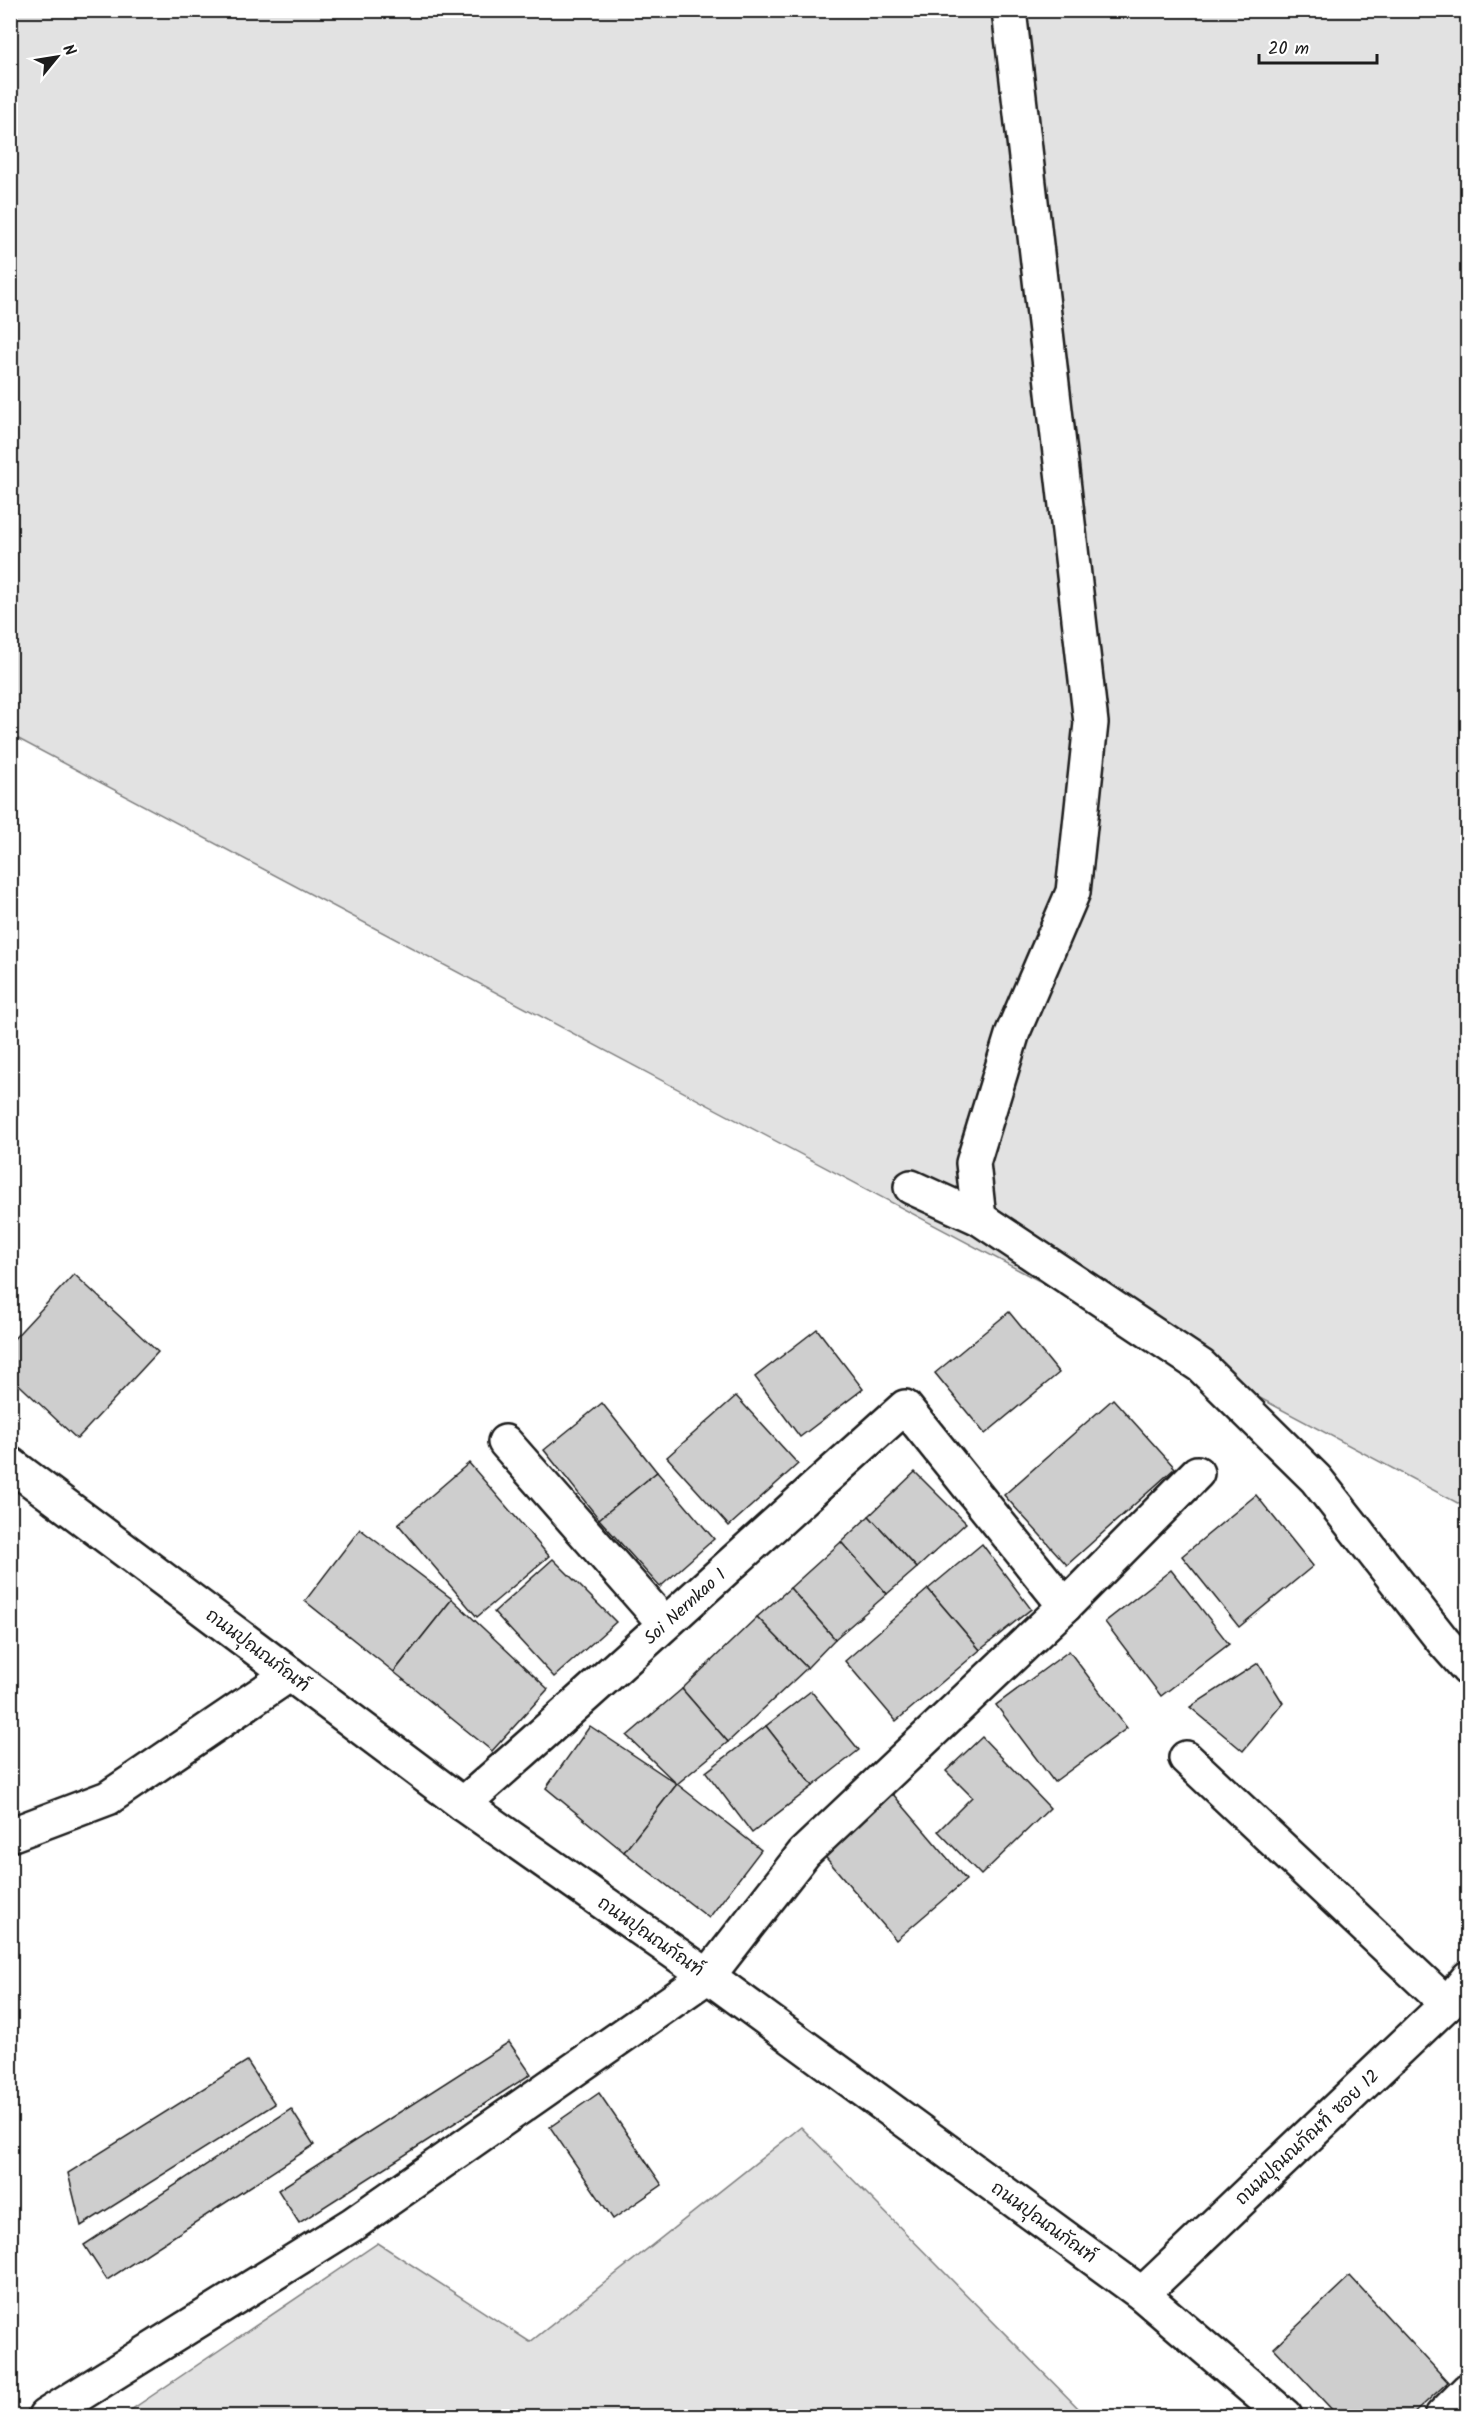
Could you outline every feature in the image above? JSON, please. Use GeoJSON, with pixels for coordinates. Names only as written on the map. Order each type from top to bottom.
{"type":"FeatureCollection","features":[{"type":"Feature","properties":{"kind":"street"},"geometry":{"type":"LineString","coordinates":[[979,1218],[973,1162],[1013,1032],[1073,892],[1091,723],[1010,10]]}},
{"type":"Feature","properties":{"kind":"street"},"geometry":{"type":"LineString","coordinates":[[911,1187],[979,1218],[1201,1366],[1316,1479],[1467,1669]]}},
{"type":"Feature","properties":{"kind":"street","name":"Soi Nernkao 1"},"geometry":{"type":"LineString","coordinates":[[463,1804],[598,1687],[664,1623],[905,1407],[1065,1606]]}},
{"type":"Feature","properties":{"kind":"street"},"geometry":{"type":"LineString","coordinates":[[506,1442],[664,1623]]}},
{"type":"Feature","properties":{"kind":"street","name":"ถนนปุณณกัณฑ์"},"geometry":{"type":"LineString","coordinates":[[10,1464],[463,1804],[708,1976],[1142,2294],[1285,2416]]}},
{"type":"Feature","properties":{"kind":"street"},"geometry":{"type":"LineString","coordinates":[[45,2416],[353,2224],[708,1976],[804,1853],[1065,1606],[1197,1473]]}},
{"type":"Feature","properties":{"kind":"street"},"geometry":{"type":"LineString","coordinates":[[10,1836],[108,1798],[290,1674]]}},
{"type":"Feature","properties":{"kind":"street"},"geometry":{"type":"LineString","coordinates":[[1186,1758],[1447,2004]]}},
{"type":"Feature","properties":{"kind":"street","name":"ถนนปุณณกัณฑ์ ซอย 12"},"geometry":{"type":"LineString","coordinates":[[1142,2294],[1447,2004],[1467,1978]]}},
{"type":"Feature","properties":{"kind":"street"},"geometry":{"type":"LineString","coordinates":[[1442,2416],[1467,2390]]}},
{"type":"Feature","properties":{"kind":"shaded area"},"geometry":{"type":"Polygon","coordinates":[[[10,11],[1467,11],[1467,1508],[11,735],[10,11]]]}},
{"type":"Feature","properties":{"kind":"shaded area"},"geometry":{"type":"Polygon","coordinates":[[[801,2127],[1086,2416],[122,2416],[378,2243],[530,2342],[801,2127]]]}},
{"type":"Feature","properties":{"kind":"building"},"geometry":{"type":"Polygon","coordinates":[[[74,1274],[158,1352],[77,1439],[10,1376],[10,1343],[74,1274]]]}},
{"type":"Feature","properties":{"kind":"building"},"geometry":{"type":"Polygon","coordinates":[[[1009,1312],[1059,1373],[985,1434],[935,1373],[1009,1312]]]}},
{"type":"Feature","properties":{"kind":"building"},"geometry":{"type":"Polygon","coordinates":[[[817,1329],[863,1389],[800,1437],[755,1377],[817,1329]]]}},
{"type":"Feature","properties":{"kind":"building"},"geometry":{"type":"Polygon","coordinates":[[[736,1396],[798,1464],[729,1526],[667,1457],[736,1396]]]}},
{"type":"Feature","properties":{"kind":"building"},"geometry":{"type":"Polygon","coordinates":[[[1113,1399],[1175,1468],[1067,1565],[1004,1495],[1113,1399]]]}},
{"type":"Feature","properties":{"kind":"building"},"geometry":{"type":"Polygon","coordinates":[[[602,1403],[657,1472],[599,1519],[544,1450],[602,1403]]]}},
{"type":"Feature","properties":{"kind":"building"},"geometry":{"type":"Polygon","coordinates":[[[469,1463],[549,1556],[477,1617],[398,1524],[469,1463]]]}},
{"type":"Feature","properties":{"kind":"building"},"geometry":{"type":"Polygon","coordinates":[[[657,1472],[714,1539],[660,1587],[599,1519],[657,1472]]]}},
{"type":"Feature","properties":{"kind":"building"},"geometry":{"type":"Polygon","coordinates":[[[915,1472],[966,1523],[917,1568],[869,1516],[915,1472]]]}},
{"type":"Feature","properties":{"kind":"building"},"geometry":{"type":"Polygon","coordinates":[[[1256,1495],[1313,1566],[1239,1627],[1182,1556],[1256,1495]]]}},
{"type":"Feature","properties":{"kind":"building"},"geometry":{"type":"Polygon","coordinates":[[[869,1516],[917,1568],[887,1594],[841,1542],[869,1516]]]}},
{"type":"Feature","properties":{"kind":"building"},"geometry":{"type":"Polygon","coordinates":[[[360,1529],[452,1599],[394,1672],[305,1601],[360,1529]]]}},
{"type":"Feature","properties":{"kind":"building"},"geometry":{"type":"Polygon","coordinates":[[[841,1542],[887,1594],[835,1639],[790,1588],[841,1542]]]}},
{"type":"Feature","properties":{"kind":"building"},"geometry":{"type":"Polygon","coordinates":[[[982,1544],[1031,1609],[980,1650],[928,1589],[982,1544]]]}},
{"type":"Feature","properties":{"kind":"building"},"geometry":{"type":"Polygon","coordinates":[[[553,1559],[616,1622],[554,1677],[494,1612],[553,1559]]]}},
{"type":"Feature","properties":{"kind":"building"},"geometry":{"type":"Polygon","coordinates":[[[1171,1570],[1229,1644],[1161,1696],[1105,1622],[1171,1570]]]}},
{"type":"Feature","properties":{"kind":"building"},"geometry":{"type":"Polygon","coordinates":[[[790,1588],[835,1639],[807,1668],[757,1617],[790,1588]]]}},
{"type":"Feature","properties":{"kind":"building"},"geometry":{"type":"Polygon","coordinates":[[[928,1589],[980,1650],[896,1721],[845,1661],[928,1589]]]}},
{"type":"Feature","properties":{"kind":"building"},"geometry":{"type":"Polygon","coordinates":[[[452,1599],[548,1689],[492,1751],[394,1672],[452,1599]]]}},
{"type":"Feature","properties":{"kind":"building"},"geometry":{"type":"Polygon","coordinates":[[[757,1617],[807,1668],[728,1742],[682,1689],[757,1617]]]}},
{"type":"Feature","properties":{"kind":"building"},"geometry":{"type":"Polygon","coordinates":[[[1069,1651],[1127,1728],[1054,1782],[996,1705],[1069,1651]]]}},
{"type":"Feature","properties":{"kind":"building"},"geometry":{"type":"Polygon","coordinates":[[[1258,1663],[1283,1703],[1243,1751],[1190,1707],[1258,1663]]]}},
{"type":"Feature","properties":{"kind":"building"},"geometry":{"type":"Polygon","coordinates":[[[682,1689],[728,1742],[677,1784],[627,1736],[682,1689]]]}},
{"type":"Feature","properties":{"kind":"building"},"geometry":{"type":"Polygon","coordinates":[[[811,1691],[859,1750],[813,1786],[766,1726],[811,1691]]]}},
{"type":"Feature","properties":{"kind":"building"},"geometry":{"type":"Polygon","coordinates":[[[590,1726],[677,1784],[624,1852],[546,1788],[590,1726]]]}},
{"type":"Feature","properties":{"kind":"building"},"geometry":{"type":"Polygon","coordinates":[[[766,1726],[813,1786],[752,1833],[706,1772],[766,1726]]]}},
{"type":"Feature","properties":{"kind":"building"},"geometry":{"type":"Polygon","coordinates":[[[982,1737],[1050,1808],[981,1875],[938,1831],[972,1797],[946,1771],[982,1737]]]}},
{"type":"Feature","properties":{"kind":"building"},"geometry":{"type":"Polygon","coordinates":[[[677,1784],[761,1850],[709,1918],[624,1852],[677,1784]]]}},
{"type":"Feature","properties":{"kind":"building"},"geometry":{"type":"Polygon","coordinates":[[[892,1793],[966,1880],[896,1940],[822,1853],[892,1793]]]}},
{"type":"Feature","properties":{"kind":"building"},"geometry":{"type":"Polygon","coordinates":[[[509,2042],[531,2074],[299,2223],[278,2190],[509,2042]]]}},
{"type":"Feature","properties":{"kind":"building"},"geometry":{"type":"Polygon","coordinates":[[[247,2061],[275,2104],[81,2226],[68,2173],[247,2061]]]}},
{"type":"Feature","properties":{"kind":"building"},"geometry":{"type":"Polygon","coordinates":[[[599,2093],[662,2185],[613,2219],[550,2127],[599,2093]]]}},
{"type":"Feature","properties":{"kind":"building"},"geometry":{"type":"Polygon","coordinates":[[[291,2109],[314,2145],[107,2280],[84,2245],[291,2109]]]}},
{"type":"Feature","properties":{"kind":"building"},"geometry":{"type":"Polygon","coordinates":[[[1350,2276],[1448,2382],[1411,2416],[1338,2416],[1274,2348],[1350,2276]]]}}]}
